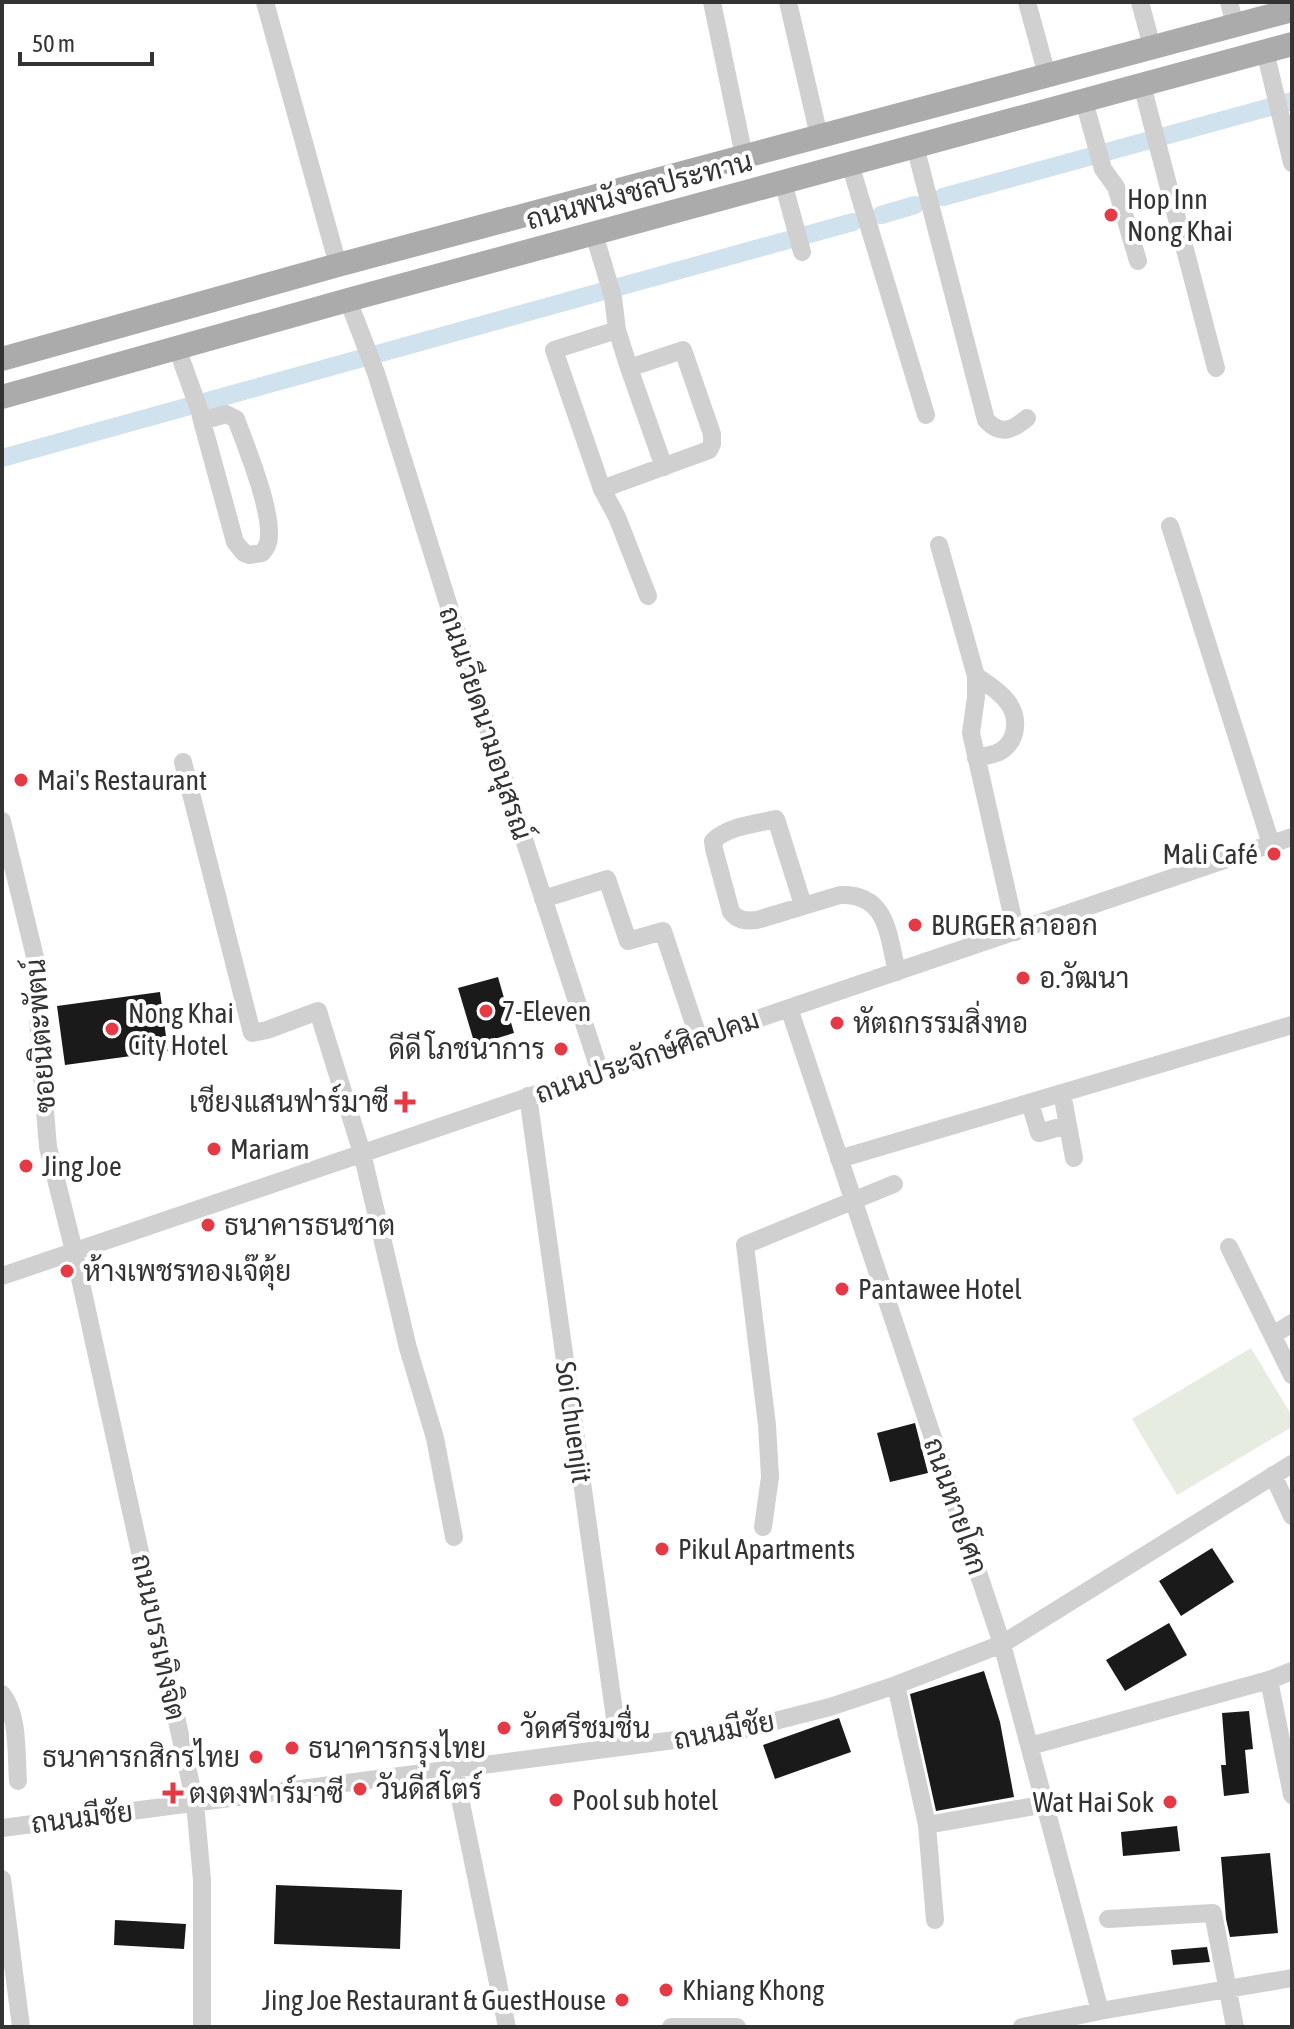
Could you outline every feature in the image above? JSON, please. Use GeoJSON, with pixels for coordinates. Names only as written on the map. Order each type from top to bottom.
{"type":"FeatureCollection","features":[{"type":"Feature","properties":{"kind":"main road","name":"ถนนพนังชลประทาน"},"geometry":{"type":"LineString","coordinates":[[2,359],[338,265],[1152,47],[1232,14],[1292,10]]}},
{"type":"Feature","properties":{"kind":"main road","name":"ถนนพนังชลประทาน"},"geometry":{"type":"LineString","coordinates":[[2,397],[1084,101],[1268,63],[1292,44]]}},
{"type":"Feature","properties":{"kind":"main road"},"geometry":{"type":"LineString","coordinates":[[338,265],[348,300]]}},
{"type":"Feature","properties":{"kind":"street"},"geometry":{"type":"LineString","coordinates":[[265,2],[338,265]]}},
{"type":"Feature","properties":{"kind":"street"},"geometry":{"type":"LineString","coordinates":[[712,2],[744,156]]}},
{"type":"Feature","properties":{"kind":"street"},"geometry":{"type":"LineString","coordinates":[[788,2],[819,136]]}},
{"type":"Feature","properties":{"kind":"street"},"geometry":{"type":"LineString","coordinates":[[1027,2],[1047,75]]}},
{"type":"Feature","properties":{"kind":"street"},"geometry":{"type":"LineString","coordinates":[[1140,2],[1152,47]]}},
{"type":"Feature","properties":{"kind":"street"},"geometry":{"type":"LineString","coordinates":[[1268,63],[1292,163]]}},
{"type":"Feature","properties":{"kind":"street"},"geometry":{"type":"LineString","coordinates":[[1143,91],[1216,368]]}},
{"type":"Feature","properties":{"kind":"street"},"geometry":{"type":"LineString","coordinates":[[1084,101],[1103,169],[1116,187],[1138,261]]}},
{"type":"Feature","properties":{"kind":"street"},"geometry":{"type":"LineString","coordinates":[[915,146],[986,420],[991,426],[1007,430],[1027,418]]}},
{"type":"Feature","properties":{"kind":"street"},"geometry":{"type":"LineString","coordinates":[[850,164],[926,415]]}},
{"type":"Feature","properties":{"kind":"street"},"geometry":{"type":"LineString","coordinates":[[783,182],[799,241]]}},
{"type":"Feature","properties":{"kind":"street"},"geometry":{"type":"LineString","coordinates":[[594,234],[613,297],[617,330],[664,467]]}},
{"type":"Feature","properties":{"kind":"street","name":"ถนนเวียดนามอนุสรณ์"},"geometry":{"type":"LineString","coordinates":[[348,300],[376,373],[600,1072]]}},
{"type":"Feature","properties":{"kind":"street"},"geometry":{"type":"LineString","coordinates":[[617,330],[554,350],[602,489],[617,517],[648,596]]}},
{"type":"Feature","properties":{"kind":"street"},"geometry":{"type":"LineString","coordinates":[[177,348],[201,417],[235,542],[244,553],[262,553],[268,544],[267,512],[236,419],[226,414],[201,417]]}},
{"type":"Feature","properties":{"kind":"street"},"geometry":{"type":"LineString","coordinates":[[602,489],[709,450],[712,444],[712,434],[683,350],[629,368]]}},
{"type":"Feature","properties":{"kind":"street"},"geometry":{"type":"LineString","coordinates":[[1170,526],[1271,844]]}},
{"type":"Feature","properties":{"kind":"street"},"geometry":{"type":"LineString","coordinates":[[939,545],[976,676],[971,733],[1016,932]]}},
{"type":"Feature","properties":{"kind":"street"},"geometry":{"type":"LineString","coordinates":[[976,676],[1005,698],[1011,707],[1016,728],[1012,738],[1000,751],[976,758]]}},
{"type":"Feature","properties":{"kind":"street"},"geometry":{"type":"LineString","coordinates":[[183,762],[252,1033],[318,1011],[362,1153],[408,1348],[435,1438],[454,1537]]}},
{"type":"Feature","properties":{"kind":"street"},"geometry":{"type":"LineString","coordinates":[[803,905],[776,819],[729,831],[713,841],[731,912],[736,918],[757,920],[840,895],[864,897],[883,917],[897,972]]}},
{"type":"Feature","properties":{"kind":"street","name":"ซอยนิตะพัตน์"},"geometry":{"type":"LineString","coordinates":[[2,821],[36,961],[48,1147],[74,1251]]}},
{"type":"Feature","properties":{"kind":"street","name":"ถนนประจักษ์ศิลปคม"},"geometry":{"type":"LineString","coordinates":[[2,1276],[1292,837]]}},
{"type":"Feature","properties":{"kind":"street"},"geometry":{"type":"LineString","coordinates":[[543,899],[607,879],[628,941],[663,931],[699,1039]]}},
{"type":"Feature","properties":{"kind":"street","name":"ถนนหายโศก"},"geometry":{"type":"LineString","coordinates":[[789,1008],[1002,1644],[1100,2011]]}},
{"type":"Feature","properties":{"kind":"street"},"geometry":{"type":"LineString","coordinates":[[839,1159],[1292,1025]]}},
{"type":"Feature","properties":{"kind":"street"},"geometry":{"type":"LineString","coordinates":[[1062,1093],[1074,1158]]}},
{"type":"Feature","properties":{"kind":"street","name":"Soi Chuenjit"},"geometry":{"type":"LineString","coordinates":[[528,1096],[619,1747]]}},
{"type":"Feature","properties":{"kind":"street"},"geometry":{"type":"LineString","coordinates":[[1030,1103],[1040,1142],[1067,1125]]}},
{"type":"Feature","properties":{"kind":"street"},"geometry":{"type":"LineString","coordinates":[[763,1527],[770,1477],[767,1425],[745,1245],[894,1184]]}},
{"type":"Feature","properties":{"kind":"street"},"geometry":{"type":"LineString","coordinates":[[1229,1247],[1292,1375]]}},
{"type":"Feature","properties":{"kind":"street","name":"ถนนบรรเทิงจิต"},"geometry":{"type":"LineString","coordinates":[[74,1251],[195,1803],[202,1880],[202,2027]]}},
{"type":"Feature","properties":{"kind":"street"},"geometry":{"type":"LineString","coordinates":[[1273,1335],[1292,1323]]}},
{"type":"Feature","properties":{"kind":"street","name":"ถนนมีชัย"},"geometry":{"type":"LineString","coordinates":[[2,1828],[728,1733],[830,1707],[1002,1644],[1292,1464]]}},
{"type":"Feature","properties":{"kind":"street"},"geometry":{"type":"LineString","coordinates":[[1273,1475],[1292,1516]]}},
{"type":"Feature","properties":{"kind":"street"},"geometry":{"type":"LineString","coordinates":[[1030,1746],[1292,1671]]}},
{"type":"Feature","properties":{"kind":"street"},"geometry":{"type":"LineString","coordinates":[[1269,1680],[1292,1795]]}},
{"type":"Feature","properties":{"kind":"street"},"geometry":{"type":"LineString","coordinates":[[896,1685],[927,1825],[935,1920]]}},
{"type":"Feature","properties":{"kind":"street"},"geometry":{"type":"LineString","coordinates":[[2,1694],[10,1705],[13,1721],[18,1781]]}},
{"type":"Feature","properties":{"kind":"street"},"geometry":{"type":"LineString","coordinates":[[454,1769],[507,2027]]}},
{"type":"Feature","properties":{"kind":"street"},"geometry":{"type":"LineString","coordinates":[[927,1825],[1046,1804]]}},
{"type":"Feature","properties":{"kind":"street"},"geometry":{"type":"LineString","coordinates":[[2,1879],[21,2027]]}},
{"type":"Feature","properties":{"kind":"street"},"geometry":{"type":"LineString","coordinates":[[1108,1919],[1213,1913],[1235,2027]]}},
{"type":"Feature","properties":{"kind":"street"},"geometry":{"type":"LineString","coordinates":[[1022,2027],[1292,1978]]}},
{"type":"Feature","properties":{"kind":"street"},"geometry":{"type":"LineString","coordinates":[[671,2027],[737,2027]]}},
{"type":"Feature","properties":{"kind":"shaded area"},"geometry":{"type":"Polygon","coordinates":[[[1251,1348],[1292,1416],[1292,1427],[1177,1495],[1132,1419],[1251,1348]]]}},
{"type":"Feature","properties":{"kind":"building","name":"7-Eleven"},"geometry":{"type":"Polygon","coordinates":[[[498,977],[514,1033],[475,1045],[458,988],[498,977]]]}},
{"type":"Feature","properties":{"kind":"building","name":"Nong Khai City Hotel"},"geometry":{"type":"Polygon","coordinates":[[[160,992],[168,1051],[65,1065],[57,1006],[160,992]]]}},
{"type":"Feature","properties":{"kind":"building"},"geometry":{"type":"Polygon","coordinates":[[[915,1423],[928,1473],[890,1482],[877,1433],[915,1423]]]}},
{"type":"Feature","properties":{"kind":"building"},"geometry":{"type":"Polygon","coordinates":[[[1212,1548],[1234,1582],[1181,1616],[1159,1581],[1212,1548]]]}},
{"type":"Feature","properties":{"kind":"building"},"geometry":{"type":"Polygon","coordinates":[[[1169,1623],[1187,1655],[1125,1691],[1106,1660],[1169,1623]]]}},
{"type":"Feature","properties":{"kind":"building"},"geometry":{"type":"Polygon","coordinates":[[[984,1671],[1000,1722],[1014,1797],[936,1811],[910,1694],[984,1671]]]}},
{"type":"Feature","properties":{"kind":"building"},"geometry":{"type":"Polygon","coordinates":[[[1249,1711],[1253,1749],[1245,1750],[1249,1793],[1224,1796],[1221,1765],[1226,1765],[1222,1713],[1249,1711]]]}},
{"type":"Feature","properties":{"kind":"building"},"geometry":{"type":"Polygon","coordinates":[[[839,1718],[851,1752],[775,1779],[763,1745],[839,1718]]]}},
{"type":"Feature","properties":{"kind":"building"},"geometry":{"type":"Polygon","coordinates":[[[1177,1826],[1180,1851],[1123,1856],[1121,1832],[1177,1826]]]}},
{"type":"Feature","properties":{"kind":"building"},"geometry":{"type":"Polygon","coordinates":[[[1270,1853],[1278,1933],[1230,1937],[1221,1857],[1270,1853]]]}},
{"type":"Feature","properties":{"kind":"building"},"geometry":{"type":"Polygon","coordinates":[[[276,1885],[402,1890],[400,1949],[274,1944],[276,1885]]]}},
{"type":"Feature","properties":{"kind":"building"},"geometry":{"type":"Polygon","coordinates":[[[115,1920],[186,1924],[184,1949],[114,1945],[115,1920]]]}},
{"type":"Feature","properties":{"kind":"building"},"geometry":{"type":"Polygon","coordinates":[[[1207,1947],[1210,1962],[1173,1965],[1171,1950],[1207,1947]]]}},
{"type":"Feature","properties":{"kind":"waterway"},"geometry":{"type":"LineString","coordinates":[[943,197],[1292,101]]}},
{"type":"Feature","properties":{"kind":"waterway"},"geometry":{"type":"LineString","coordinates":[[881,215],[915,205]]}},
{"type":"Feature","properties":{"kind":"waterway"},"geometry":{"type":"LineString","coordinates":[[2,458],[853,222]]}},
{"type":"Feature","properties":{"kind":"place","name":"Hop Inn Nong Khai"},"geometry":{"type":"Point","coordinates":[1111,215]}},
{"type":"Feature","properties":{"kind":"place","name":"Mai's Restaurant"},"geometry":{"type":"Point","coordinates":[21,780]}},
{"type":"Feature","properties":{"kind":"place","name":"Mali Café"},"geometry":{"type":"Point","coordinates":[1274,854]}},
{"type":"Feature","properties":{"kind":"place","name":"BURGER ลาออก"},"geometry":{"type":"Point","coordinates":[915,925]}},
{"type":"Feature","properties":{"kind":"place","name":"อ.วัฒนา"},"geometry":{"type":"Point","coordinates":[1023,978]}},
{"type":"Feature","properties":{"kind":"place","name":"7-Eleven"},"geometry":{"type":"Point","coordinates":[486,1011]}},
{"type":"Feature","properties":{"kind":"place","name":"หัตถกรรมสิ่งทอ"},"geometry":{"type":"Point","coordinates":[837,1023]}},
{"type":"Feature","properties":{"kind":"place","name":"Nong Khai City Hotel"},"geometry":{"type":"Point","coordinates":[112,1029]}},
{"type":"Feature","properties":{"kind":"place","name":"ดีดี โภชนาการ"},"geometry":{"type":"Point","coordinates":[561,1049]}},
{"type":"Feature","properties":{"kind":"place","name":"เชียงแสนฟาร์มาซี"},"geometry":{"type":"Point","coordinates":[405,1102]}},
{"type":"Feature","properties":{"kind":"place","name":"Mariam"},"geometry":{"type":"Point","coordinates":[214,1149]}},
{"type":"Feature","properties":{"kind":"place","name":"Jing Joe"},"geometry":{"type":"Point","coordinates":[26,1166]}},
{"type":"Feature","properties":{"kind":"place","name":"ธนาคารธนชาต"},"geometry":{"type":"Point","coordinates":[208,1225]}},
{"type":"Feature","properties":{"kind":"place","name":"ห้างเพชรทองเจ๊ตุ้ย"},"geometry":{"type":"Point","coordinates":[67,1271]}},
{"type":"Feature","properties":{"kind":"place","name":"Pantawee Hotel"},"geometry":{"type":"Point","coordinates":[842,1289]}},
{"type":"Feature","properties":{"kind":"place","name":"Pikul Apartments"},"geometry":{"type":"Point","coordinates":[662,1549]}},
{"type":"Feature","properties":{"kind":"place","name":"วัดศรีชมชื่น"},"geometry":{"type":"Point","coordinates":[504,1728]}},
{"type":"Feature","properties":{"kind":"place","name":"ธนาคารกรุงไทย"},"geometry":{"type":"Point","coordinates":[292,1748]}},
{"type":"Feature","properties":{"kind":"place","name":"ธนาคารกสิกรไทย"},"geometry":{"type":"Point","coordinates":[256,1757]}},
{"type":"Feature","properties":{"kind":"place","name":"วันดีสโตร์"},"geometry":{"type":"Point","coordinates":[360,1789]}},
{"type":"Feature","properties":{"kind":"place","name":"ตงตงฟาร์มาซี"},"geometry":{"type":"Point","coordinates":[173,1793]}},
{"type":"Feature","properties":{"kind":"place","name":"Pool sub hotel"},"geometry":{"type":"Point","coordinates":[556,1800]}},
{"type":"Feature","properties":{"kind":"place","name":"Wat Hai Sok"},"geometry":{"type":"Point","coordinates":[1170,1802]}},
{"type":"Feature","properties":{"kind":"place","name":"Khiang Khong"},"geometry":{"type":"Point","coordinates":[666,1990]}},
{"type":"Feature","properties":{"kind":"place","name":"Jing Joe Restaurant & GuestHouse"},"geometry":{"type":"Point","coordinates":[622,2000]}}]}
